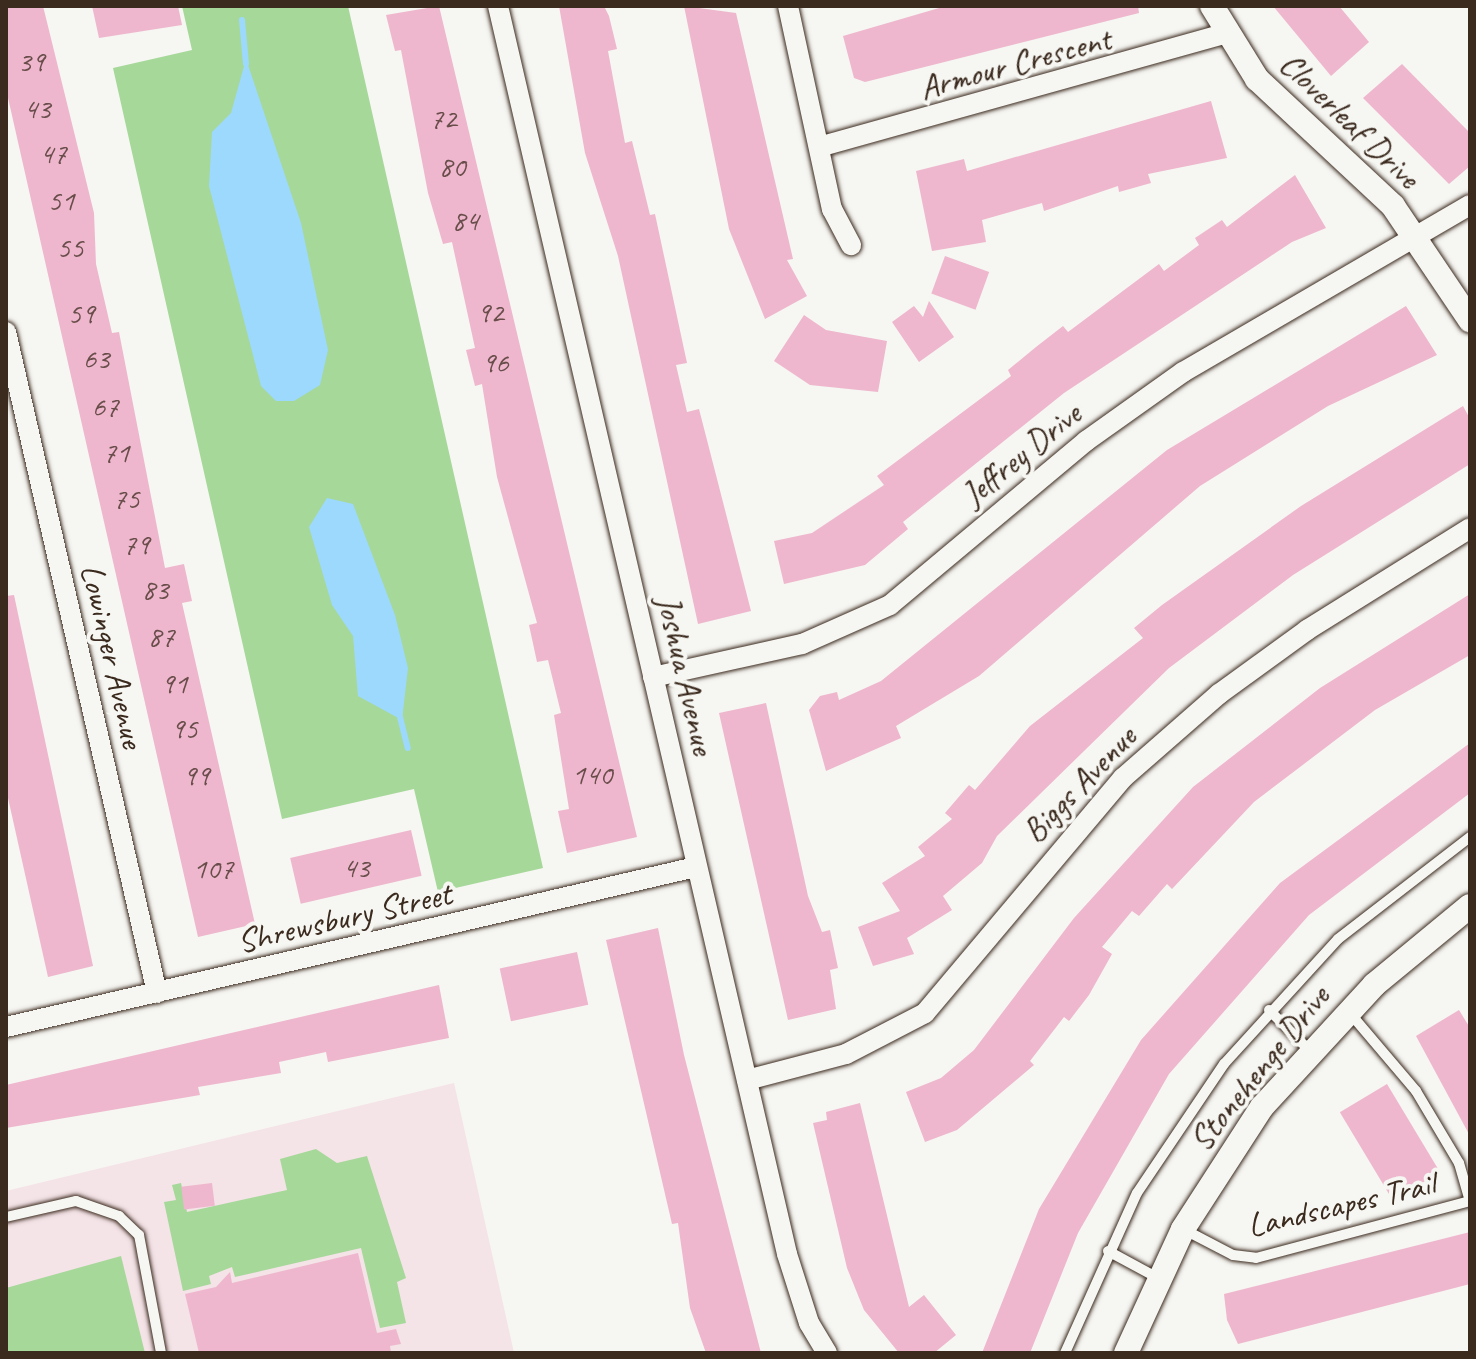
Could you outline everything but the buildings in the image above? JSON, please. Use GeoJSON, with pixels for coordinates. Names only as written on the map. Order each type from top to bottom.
{"type":"FeatureCollection","features":[{"type":"Feature","properties":{"kind":"street","name":"Joshua Avenue"},"geometry":{"type":"LineString","coordinates":[[498,6],[794,1283],[827,1353]]}},
{"type":"Feature","properties":{"kind":"street"},"geometry":{"type":"LineString","coordinates":[[788,6],[832,209],[851,245]]}},
{"type":"Feature","properties":{"kind":"street","name":"Cloverleaf Drive"},"geometry":{"type":"LineString","coordinates":[[1212,6],[1225,34],[1286,109],[1375,185],[1414,234],[1470,320]]}},
{"type":"Feature","properties":{"kind":"street","name":"Armour Crescent"},"geometry":{"type":"LineString","coordinates":[[819,147],[1225,34]]}},
{"type":"Feature","properties":{"kind":"street","name":"Jeffrey Drive"},"geometry":{"type":"LineString","coordinates":[[653,677],[802,644],[890,605],[1102,428],[1414,234],[1470,205]]}},
{"type":"Feature","properties":{"kind":"street","name":"Lowinger Avenue"},"geometry":{"type":"LineString","coordinates":[[6,332],[157,993]]}},
{"type":"Feature","properties":{"kind":"street","name":"Biggs Avenue"},"geometry":{"type":"LineString","coordinates":[[747,1080],[846,1054],[925,1013],[1123,778],[1294,639],[1470,528]]}},
{"type":"Feature","properties":{"kind":"street","name":"Shrewsbury Street"},"geometry":{"type":"LineString","coordinates":[[6,1027],[696,867]]}},
{"type":"Feature","properties":{"kind":"street","name":"Stonehenge Drive"},"geometry":{"type":"LineString","coordinates":[[1126,1353],[1183,1229],[1243,1133],[1309,1050],[1348,1010],[1470,906]]}},
{"type":"Feature","properties":{"kind":"lane"},"geometry":{"type":"LineString","coordinates":[[1065,1353],[1108,1251],[1192,1108],[1269,1010],[1386,897],[1470,837]]}},
{"type":"Feature","properties":{"kind":"lane"},"geometry":{"type":"LineString","coordinates":[[1269,1010],[1309,1050]]}},
{"type":"Feature","properties":{"kind":"lane"},"geometry":{"type":"LineString","coordinates":[[1348,1010],[1416,1091],[1459,1163],[1470,1201]]}},
{"type":"Feature","properties":{"kind":"lane"},"geometry":{"type":"LineString","coordinates":[[6,1217],[76,1201],[119,1216],[139,1235],[161,1353]]}},
{"type":"Feature","properties":{"kind":"lane","name":"Landscapes Trail"},"geometry":{"type":"LineString","coordinates":[[1183,1229],[1233,1255],[1256,1258],[1470,1201]]}},
{"type":"Feature","properties":{"kind":"lane"},"geometry":{"type":"LineString","coordinates":[[1108,1251],[1158,1278]]}},
{"type":"Feature","properties":{"kind":"shaded area"},"geometry":{"type":"Polygon","coordinates":[[[454,1083],[514,1353],[6,1353],[6,1191],[454,1083]]]}},
{"type":"Feature","properties":{"kind":"green space"},"geometry":{"type":"Polygon","coordinates":[[[182,6],[348,6],[543,868],[438,892],[414,789],[282,819],[113,68],[192,50],[182,6]]]}},
{"type":"Feature","properties":{"kind":"green space"},"geometry":{"type":"Polygon","coordinates":[[[316,1149],[337,1163],[367,1156],[406,1278],[397,1282],[406,1323],[380,1328],[361,1248],[235,1277],[232,1267],[209,1276],[211,1284],[183,1291],[164,1202],[176,1200],[172,1185],[181,1183],[187,1212],[287,1190],[280,1159],[316,1149]]]}},
{"type":"Feature","properties":{"kind":"green space"},"geometry":{"type":"Polygon","coordinates":[[[121,1256],[145,1353],[6,1353],[6,1288],[121,1256]]]}},
{"type":"Feature","properties":{"kind":"water"},"geometry":{"type":"Polygon","coordinates":[[[246,59],[301,223],[328,350],[320,385],[294,401],[276,401],[261,386],[209,186],[212,132],[231,113],[246,59]]]}},
{"type":"Feature","properties":{"kind":"water"},"geometry":{"type":"Polygon","coordinates":[[[327,498],[353,504],[395,615],[408,668],[402,720],[358,696],[353,636],[332,605],[309,527],[327,498]]]}},
{"type":"Feature","properties":{"kind":"waterway"},"geometry":{"type":"LineString","coordinates":[[242,20],[246,64]]}},
{"type":"Feature","properties":{"kind":"waterway"},"geometry":{"type":"LineString","coordinates":[[399,713],[408,748]]}}]}
